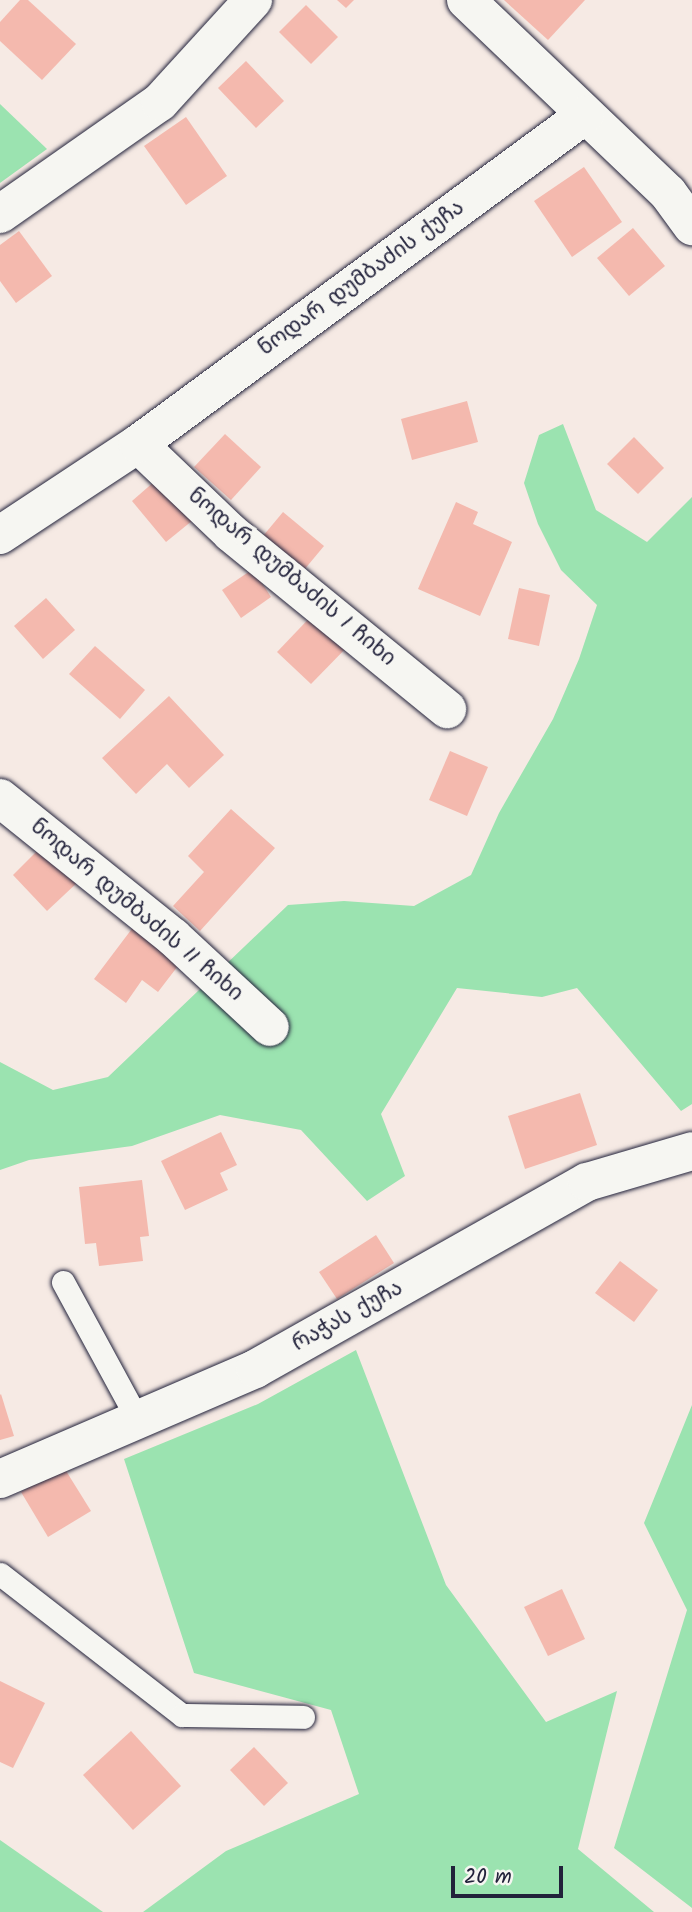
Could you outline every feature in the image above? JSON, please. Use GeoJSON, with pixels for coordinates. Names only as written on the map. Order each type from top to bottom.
{"type":"FeatureCollection","features":[{"type":"Feature","properties":{"kind":"street"},"geometry":{"type":"LineString","coordinates":[[0,214],[160,102],[253,0]]}},
{"type":"Feature","properties":{"kind":"street"},"geometry":{"type":"LineString","coordinates":[[466,0],[585,115],[680,189],[692,226]]}},
{"type":"Feature","properties":{"kind":"street","name":"ნოდარ დუმბაძის ქუჩა"},"geometry":{"type":"LineString","coordinates":[[0,535],[138,443],[585,115]]}},
{"type":"Feature","properties":{"kind":"street","name":"ნოდარ დუმბაძის I ჩიხი"},"geometry":{"type":"LineString","coordinates":[[138,443],[231,533],[447,709]]}},
{"type":"Feature","properties":{"kind":"street","name":"ნოდარ დუმბაძის II ჩიხი"},"geometry":{"type":"LineString","coordinates":[[0,798],[173,937],[270,1027]]}},
{"type":"Feature","properties":{"kind":"street","name":"რაჭას ქუჩა"},"geometry":{"type":"LineString","coordinates":[[0,1479],[256,1369],[587,1182],[692,1151]]}},
{"type":"Feature","properties":{"kind":"lane"},"geometry":{"type":"LineString","coordinates":[[63,1282],[138,1420]]}},
{"type":"Feature","properties":{"kind":"lane"},"geometry":{"type":"LineString","coordinates":[[0,1574],[182,1715],[303,1717]]}},
{"type":"Feature","properties":{"kind":"green space"},"geometry":{"type":"Polygon","coordinates":[[[0,104],[47,149],[0,183],[0,104]]]}},
{"type":"Feature","properties":{"kind":"green space"},"geometry":{"type":"Polygon","coordinates":[[[563,424],[596,510],[647,542],[692,497],[692,1104],[681,1111],[577,988],[542,997],[457,988],[381,1114],[405,1176],[367,1201],[301,1130],[220,1115],[132,1146],[29,1160],[0,1170],[0,1062],[53,1090],[108,1077],[288,905],[344,901],[414,906],[471,875],[499,813],[553,719],[579,659],[597,605],[561,570],[538,524],[524,483],[539,435],[563,424]]]}},
{"type":"Feature","properties":{"kind":"green space"},"geometry":{"type":"Polygon","coordinates":[[[356,1350],[446,1585],[546,1722],[617,1691],[578,1849],[654,1912],[143,1912],[226,1851],[359,1794],[331,1710],[194,1673],[124,1459],[258,1404],[356,1350]]]}},
{"type":"Feature","properties":{"kind":"green space"},"geometry":{"type":"Polygon","coordinates":[[[692,1405],[692,1908],[614,1848],[687,1610],[644,1523],[692,1405]]]}},
{"type":"Feature","properties":{"kind":"green space"},"geometry":{"type":"Polygon","coordinates":[[[0,1840],[103,1912],[0,1912],[0,1840]]]}},
{"type":"Feature","properties":{"kind":"building"},"geometry":{"type":"Polygon","coordinates":[[[20,0],[28,0],[76,44],[42,80],[0,41],[0,22],[20,0]]]}},
{"type":"Feature","properties":{"kind":"building"},"geometry":{"type":"Polygon","coordinates":[[[337,0],[354,0],[346,8],[337,0]]]}},
{"type":"Feature","properties":{"kind":"building"},"geometry":{"type":"Polygon","coordinates":[[[504,0],[585,0],[548,40],[504,0]]]}},
{"type":"Feature","properties":{"kind":"building"},"geometry":{"type":"Polygon","coordinates":[[[306,5],[338,37],[311,64],[279,32],[306,5]]]}},
{"type":"Feature","properties":{"kind":"building"},"geometry":{"type":"Polygon","coordinates":[[[246,61],[284,101],[256,128],[218,88],[246,61]]]}},
{"type":"Feature","properties":{"kind":"building"},"geometry":{"type":"Polygon","coordinates":[[[186,117],[227,176],[186,205],[144,146],[186,117]]]}},
{"type":"Feature","properties":{"kind":"building"},"geometry":{"type":"Polygon","coordinates":[[[584,167],[622,222],[572,257],[534,201],[584,167]]]}},
{"type":"Feature","properties":{"kind":"building"},"geometry":{"type":"Polygon","coordinates":[[[633,228],[665,266],[629,296],[597,258],[633,228]]]}},
{"type":"Feature","properties":{"kind":"building"},"geometry":{"type":"Polygon","coordinates":[[[19,231],[52,276],[16,303],[0,281],[0,245],[19,231]]]}},
{"type":"Feature","properties":{"kind":"building"},"geometry":{"type":"Polygon","coordinates":[[[467,401],[478,442],[412,460],[401,419],[467,401]]]}},
{"type":"Feature","properties":{"kind":"building"},"geometry":{"type":"Polygon","coordinates":[[[225,434],[261,467],[231,500],[194,467],[225,434]]]}},
{"type":"Feature","properties":{"kind":"building"},"geometry":{"type":"Polygon","coordinates":[[[634,437],[664,468],[638,494],[607,464],[634,437]]]}},
{"type":"Feature","properties":{"kind":"building"},"geometry":{"type":"Polygon","coordinates":[[[163,474],[198,516],[166,542],[132,501],[163,474]]]}},
{"type":"Feature","properties":{"kind":"building"},"geometry":{"type":"Polygon","coordinates":[[[456,502],[478,512],[473,524],[512,542],[480,616],[418,589],[456,502]]]}},
{"type":"Feature","properties":{"kind":"building"},"geometry":{"type":"Polygon","coordinates":[[[283,512],[324,546],[304,570],[263,536],[283,512]]]}},
{"type":"Feature","properties":{"kind":"building"},"geometry":{"type":"Polygon","coordinates":[[[253,569],[271,597],[241,618],[222,590],[253,569]]]}},
{"type":"Feature","properties":{"kind":"building"},"geometry":{"type":"Polygon","coordinates":[[[519,588],[550,595],[539,646],[508,639],[519,588]]]}},
{"type":"Feature","properties":{"kind":"building"},"geometry":{"type":"Polygon","coordinates":[[[46,598],[75,630],[43,659],[14,626],[46,598]]]}},
{"type":"Feature","properties":{"kind":"building"},"geometry":{"type":"Polygon","coordinates":[[[318,609],[352,642],[311,684],[277,652],[318,609]]]}},
{"type":"Feature","properties":{"kind":"building"},"geometry":{"type":"Polygon","coordinates":[[[95,646],[145,690],[120,719],[69,674],[95,646]]]}},
{"type":"Feature","properties":{"kind":"building"},"geometry":{"type":"Polygon","coordinates":[[[169,696],[224,755],[189,788],[167,764],[136,794],[102,758],[169,696]]]}},
{"type":"Feature","properties":{"kind":"building"},"geometry":{"type":"Polygon","coordinates":[[[450,751],[488,767],[467,816],[429,800],[450,751]]]}},
{"type":"Feature","properties":{"kind":"building"},"geometry":{"type":"Polygon","coordinates":[[[231,809],[275,848],[200,931],[173,906],[204,872],[188,856],[231,809]]]}},
{"type":"Feature","properties":{"kind":"building"},"geometry":{"type":"Polygon","coordinates":[[[44,844],[79,881],[47,911],[13,875],[44,844]]]}},
{"type":"Feature","properties":{"kind":"building"},"geometry":{"type":"Polygon","coordinates":[[[134,926],[181,962],[158,992],[142,980],[126,1003],[94,979],[134,926]]]}},
{"type":"Feature","properties":{"kind":"building"},"geometry":{"type":"Polygon","coordinates":[[[580,1093],[597,1145],[525,1169],[508,1116],[580,1093]]]}},
{"type":"Feature","properties":{"kind":"building"},"geometry":{"type":"Polygon","coordinates":[[[221,1132],[237,1165],[220,1173],[228,1190],[185,1210],[161,1161],[221,1132]]]}},
{"type":"Feature","properties":{"kind":"building"},"geometry":{"type":"Polygon","coordinates":[[[142,1180],[149,1236],[140,1237],[143,1261],[99,1266],[96,1243],[85,1244],[79,1187],[142,1180]]]}},
{"type":"Feature","properties":{"kind":"building"},"geometry":{"type":"Polygon","coordinates":[[[376,1235],[394,1263],[337,1299],[319,1272],[376,1235]]]}},
{"type":"Feature","properties":{"kind":"building"},"geometry":{"type":"Polygon","coordinates":[[[620,1261],[658,1290],[634,1322],[595,1293],[620,1261]]]}},
{"type":"Feature","properties":{"kind":"building"},"geometry":{"type":"Polygon","coordinates":[[[0,1395],[14,1436],[0,1440],[0,1395]]]}},
{"type":"Feature","properties":{"kind":"building"},"geometry":{"type":"Polygon","coordinates":[[[63,1466],[91,1511],[48,1537],[21,1492],[63,1466]]]}},
{"type":"Feature","properties":{"kind":"building"},"geometry":{"type":"Polygon","coordinates":[[[562,1589],[585,1639],[548,1656],[524,1607],[562,1589]]]}},
{"type":"Feature","properties":{"kind":"building"},"geometry":{"type":"Polygon","coordinates":[[[0,1681],[45,1703],[13,1768],[0,1762],[0,1681]]]}},
{"type":"Feature","properties":{"kind":"building"},"geometry":{"type":"Polygon","coordinates":[[[131,1731],[181,1786],[133,1830],[83,1775],[131,1731]]]}},
{"type":"Feature","properties":{"kind":"building"},"geometry":{"type":"Polygon","coordinates":[[[254,1747],[288,1783],[264,1806],[230,1770],[254,1747]]]}}]}
